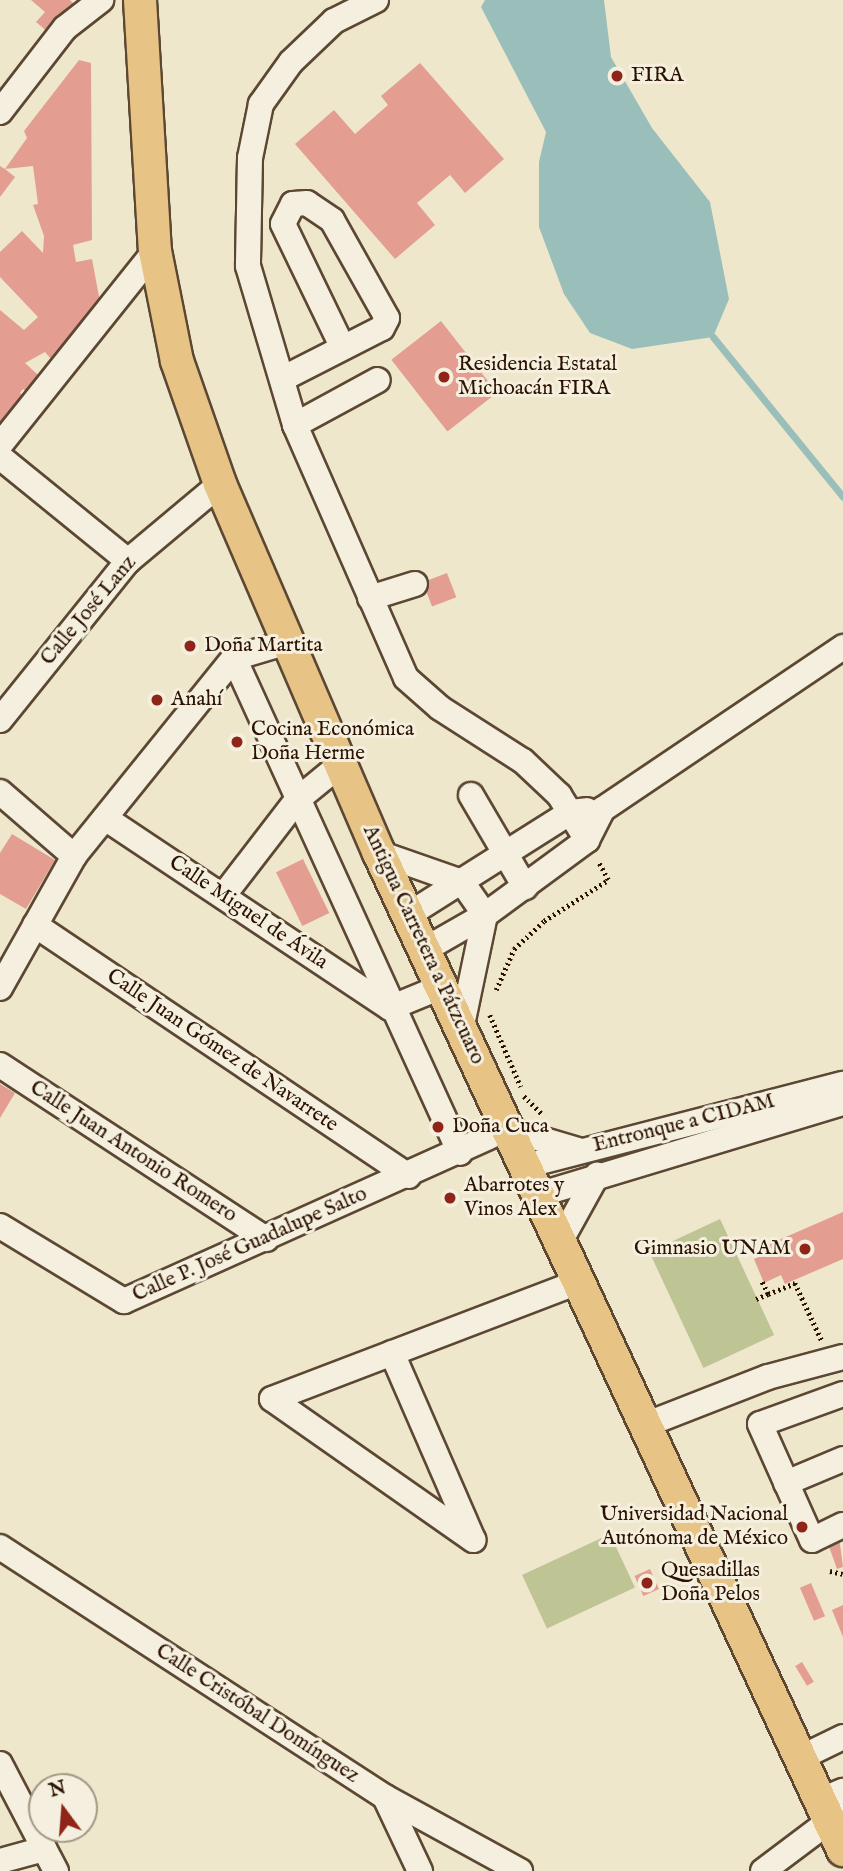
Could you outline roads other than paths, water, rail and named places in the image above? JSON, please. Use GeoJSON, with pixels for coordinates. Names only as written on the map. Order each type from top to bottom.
{"type":"FeatureCollection","features":[{"type":"Feature","properties":{"kind":"main road","name":"Antigua Carretera a Pátzcuaro"},"geometry":{"type":"LineString","coordinates":[[140,0],[155,251],[177,361],[220,484],[379,853],[441,987],[803,1765],[833,1805],[843,1850]]}},
{"type":"Feature","properties":{"kind":"street"},"geometry":{"type":"LineString","coordinates":[[0,112],[65,28],[101,0]]}},
{"type":"Feature","properties":{"kind":"street"},"geometry":{"type":"LineString","coordinates":[[376,0],[334,21],[291,62],[261,104],[250,158],[248,266],[295,425],[406,678],[440,708],[523,761],[571,812],[586,840]]}},
{"type":"Feature","properties":{"kind":"street"},"geometry":{"type":"LineString","coordinates":[[282,379],[342,346],[382,328],[387,318],[332,220],[307,203],[293,204],[283,224],[342,346]]}},
{"type":"Feature","properties":{"kind":"street"},"geometry":{"type":"LineString","coordinates":[[0,446],[155,251]]}},
{"type":"Feature","properties":{"kind":"street"},"geometry":{"type":"LineString","coordinates":[[295,425],[378,380]]}},
{"type":"Feature","properties":{"kind":"street"},"geometry":{"type":"LineString","coordinates":[[0,457],[128,561]]}},
{"type":"Feature","properties":{"kind":"street","name":"Calle José Lanz"},"geometry":{"type":"LineString","coordinates":[[0,720],[128,561],[220,484]]}},
{"type":"Feature","properties":{"kind":"street"},"geometry":{"type":"LineString","coordinates":[[370,598],[415,584]]}},
{"type":"Feature","properties":{"kind":"street"},"geometry":{"type":"LineString","coordinates":[[0,988],[74,856],[234,658],[288,642]]}},
{"type":"Feature","properties":{"kind":"street"},"geometry":{"type":"LineString","coordinates":[[424,950],[485,915],[586,840],[603,809],[843,647]]}},
{"type":"Feature","properties":{"kind":"street"},"geometry":{"type":"LineString","coordinates":[[234,658],[390,1008],[460,1153]]}},
{"type":"Feature","properties":{"kind":"street"},"geometry":{"type":"LineString","coordinates":[[223,896],[297,800],[341,764]]}},
{"type":"Feature","properties":{"kind":"street"},"geometry":{"type":"LineString","coordinates":[[0,792],[74,856]]}},
{"type":"Feature","properties":{"kind":"street"},"geometry":{"type":"LineString","coordinates":[[471,795],[526,887]]}},
{"type":"Feature","properties":{"kind":"street"},"geometry":{"type":"LineString","coordinates":[[408,915],[571,812],[603,809]]}},
{"type":"Feature","properties":{"kind":"street","name":"Calle Miguel de Ávila"},"geometry":{"type":"LineString","coordinates":[[105,818],[390,1008]]}},
{"type":"Feature","properties":{"kind":"street"},"geometry":{"type":"LineString","coordinates":[[379,853],[462,882],[485,915],[461,1030]]}},
{"type":"Feature","properties":{"kind":"street","name":"Calle Juan Gómez de Navarrete"},"geometry":{"type":"LineString","coordinates":[[35,925],[409,1176]]}},
{"type":"Feature","properties":{"kind":"street"},"geometry":{"type":"LineString","coordinates":[[390,1008],[441,987]]}},
{"type":"Feature","properties":{"kind":"street","name":"Calle Juan Antonio Romero"},"geometry":{"type":"LineString","coordinates":[[0,1065],[266,1239]]}},
{"type":"Feature","properties":{"kind":"street","name":"Entronque a CIDAM"},"geometry":{"type":"LineString","coordinates":[[538,1195],[597,1175],[682,1136],[843,1084]]}},
{"type":"Feature","properties":{"kind":"street","name":"Entronque a CIDAM"},"geometry":{"type":"LineString","coordinates":[[525,1166],[578,1150],[682,1136],[843,1103]]}},
{"type":"Feature","properties":{"kind":"street"},"geometry":{"type":"LineString","coordinates":[[507,1129],[578,1150]]}},
{"type":"Feature","properties":{"kind":"street","name":"Calle P. José Guadalupe Salto"},"geometry":{"type":"LineString","coordinates":[[0,1226],[124,1301],[409,1176],[507,1129]]}},
{"type":"Feature","properties":{"kind":"street"},"geometry":{"type":"LineString","coordinates":[[560,1242],[597,1175]]}},
{"type":"Feature","properties":{"kind":"street"},"geometry":{"type":"LineString","coordinates":[[392,1353],[473,1540],[272,1399],[392,1353],[579,1282]]}},
{"type":"Feature","properties":{"kind":"street"},"geometry":{"type":"LineString","coordinates":[[645,1425],[836,1358]]}},
{"type":"Feature","properties":{"kind":"street"},"geometry":{"type":"LineString","coordinates":[[843,1394],[760,1424],[812,1540],[843,1525]]}},
{"type":"Feature","properties":{"kind":"street"},"geometry":{"type":"LineString","coordinates":[[786,1483],[843,1459]]}},
{"type":"Feature","properties":{"kind":"street","name":"Calle Cristóbal Domínguez"},"geometry":{"type":"LineString","coordinates":[[0,1547],[385,1797],[520,1871]]}},
{"type":"Feature","properties":{"kind":"street"},"geometry":{"type":"LineString","coordinates":[[803,1765],[843,1737]]}},
{"type":"Feature","properties":{"kind":"street"},"geometry":{"type":"LineString","coordinates":[[803,1765],[843,1756]]}},
{"type":"Feature","properties":{"kind":"street"},"geometry":{"type":"LineString","coordinates":[[0,1764],[56,1871]]}},
{"type":"Feature","properties":{"kind":"street"},"geometry":{"type":"LineString","coordinates":[[385,1797],[420,1871]]}},
{"type":"Feature","properties":{"kind":"street"},"geometry":{"type":"LineString","coordinates":[[763,1871],[833,1805]]}},
{"type":"Feature","properties":{"kind":"street"},"geometry":{"type":"LineString","coordinates":[[0,1861],[44,1849]]}},
{"type":"Feature","properties":{"kind":"water"},"geometry":{"type":"Polygon","coordinates":[[[485,0],[604,0],[611,57],[652,128],[710,202],[729,299],[713,337],[632,349],[590,333],[564,294],[539,227],[539,162],[546,132],[481,7],[485,0]]]}},
{"type":"Feature","properties":{"kind":"waterway"},"geometry":{"type":"LineString","coordinates":[[713,337],[843,497]]}},
{"type":"Feature","properties":{"kind":"place","name":"FIRA"},"geometry":{"type":"Point","coordinates":[617,76]}},
{"type":"Feature","properties":{"kind":"place","name":"Residencia Estatal Michoacán FIRA"},"geometry":{"type":"Point","coordinates":[444,377]}},
{"type":"Feature","properties":{"kind":"place","name":"Doña Martita"},"geometry":{"type":"Point","coordinates":[190,646]}},
{"type":"Feature","properties":{"kind":"place","name":"Anahí"},"geometry":{"type":"Point","coordinates":[157,700]}},
{"type":"Feature","properties":{"kind":"place","name":"Cocina Económica Doña Herme"},"geometry":{"type":"Point","coordinates":[237,742]}},
{"type":"Feature","properties":{"kind":"place","name":"Doña Cuca"},"geometry":{"type":"Point","coordinates":[438,1127]}},
{"type":"Feature","properties":{"kind":"place","name":"Abarrotes y Vinos Alex"},"geometry":{"type":"Point","coordinates":[450,1198]}},
{"type":"Feature","properties":{"kind":"place","name":"Gimnasio UNAM"},"geometry":{"type":"Point","coordinates":[805,1249]}},
{"type":"Feature","properties":{"kind":"place","name":"Universidad Nacional Autónoma de México"},"geometry":{"type":"Point","coordinates":[802,1527]}},
{"type":"Feature","properties":{"kind":"place","name":"Quesadillas Doña Pelos"},"geometry":{"type":"Point","coordinates":[647,1583]}}]}
